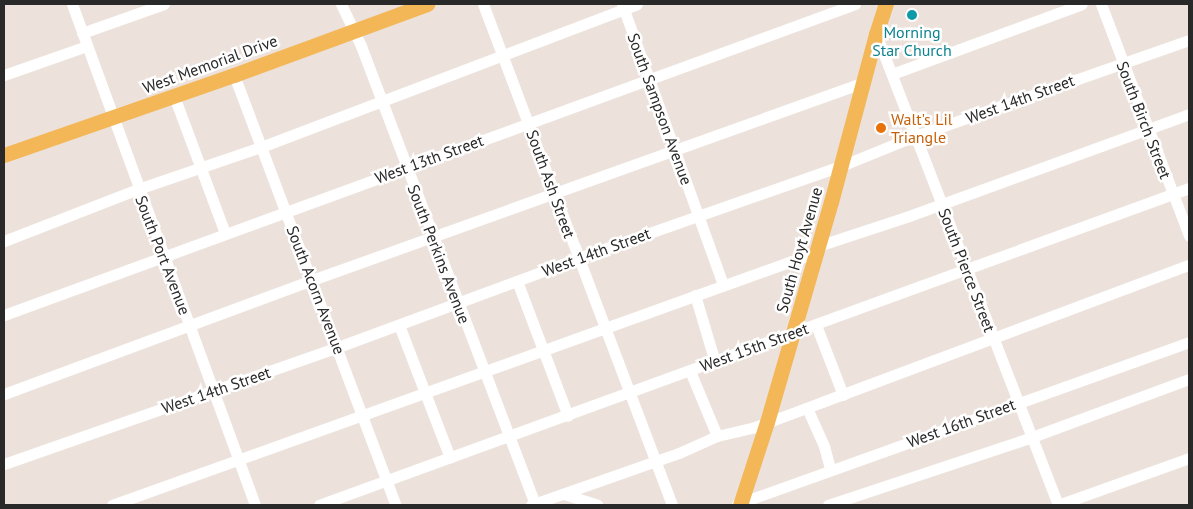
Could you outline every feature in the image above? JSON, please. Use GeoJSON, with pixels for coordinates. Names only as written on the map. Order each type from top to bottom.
{"type":"FeatureCollection","features":[{"type":"Feature","properties":{"kind":"main road","name":"West Memorial Drive"},"geometry":{"type":"LineString","coordinates":[[4,155],[234,75],[427,4]]}},
{"type":"Feature","properties":{"kind":"main road","name":"South Hoyt Avenue"},"geometry":{"type":"LineString","coordinates":[[738,504],[767,422],[818,249],[862,83],[886,4]]}},
{"type":"Feature","properties":{"kind":"street","name":"South Port Avenue"},"geometry":{"type":"LineString","coordinates":[[72,4],[255,505]]}},
{"type":"Feature","properties":{"kind":"street"},"geometry":{"type":"LineString","coordinates":[[82,33],[164,4]]}},
{"type":"Feature","properties":{"kind":"street","name":"South Perkins Avenue"},"geometry":{"type":"LineString","coordinates":[[341,4],[381,102],[534,505]]}},
{"type":"Feature","properties":{"kind":"street","name":"South Ash Street"},"geometry":{"type":"LineString","coordinates":[[483,4],[672,505]]}},
{"type":"Feature","properties":{"kind":"street"},"geometry":{"type":"LineString","coordinates":[[4,240],[138,189],[261,147],[381,102],[622,6],[638,4]]}},
{"type":"Feature","properties":{"kind":"street","name":"West 13th Street"},"geometry":{"type":"LineString","coordinates":[[4,315],[163,255],[855,4]]}},
{"type":"Feature","properties":{"kind":"street"},"geometry":{"type":"LineString","coordinates":[[892,74],[1082,4]]}},
{"type":"Feature","properties":{"kind":"street","name":"South Birch Street"},"geometry":{"type":"LineString","coordinates":[[1101,4],[1189,236]]}},
{"type":"Feature","properties":{"kind":"street","name":"South Sampson Avenue"},"geometry":{"type":"LineString","coordinates":[[622,6],[723,285]]}},
{"type":"Feature","properties":{"kind":"street","name":"South Pierce Street"},"geometry":{"type":"LineString","coordinates":[[876,34],[1058,505]]}},
{"type":"Feature","properties":{"kind":"street","name":"West 14th Street"},"geometry":{"type":"LineString","coordinates":[[4,464],[338,347],[578,258],[841,166],[915,136],[1189,40]]}},
{"type":"Feature","properties":{"kind":"street"},"geometry":{"type":"LineString","coordinates":[[4,75],[87,46]]}},
{"type":"Feature","properties":{"kind":"street","name":"South Acorn Avenue"},"geometry":{"type":"LineString","coordinates":[[234,75],[396,505]]}},
{"type":"Feature","properties":{"kind":"street"},"geometry":{"type":"LineString","coordinates":[[4,394],[312,280],[862,83]]}},
{"type":"Feature","properties":{"kind":"street"},"geometry":{"type":"LineString","coordinates":[[174,96],[225,233]]}},
{"type":"Feature","properties":{"kind":"street"},"geometry":{"type":"LineString","coordinates":[[112,505],[723,285],[942,203],[1189,114]]}},
{"type":"Feature","properties":{"kind":"street","name":"West 15th Street"},"geometry":{"type":"LineString","coordinates":[[319,505],[508,438],[1189,188]]}},
{"type":"Feature","properties":{"kind":"street"},"geometry":{"type":"LineString","coordinates":[[534,505],[656,461],[717,436],[767,422],[843,395],[1189,266]]}},
{"type":"Feature","properties":{"kind":"street"},"geometry":{"type":"LineString","coordinates":[[517,281],[568,416]]}},
{"type":"Feature","properties":{"kind":"street"},"geometry":{"type":"LineString","coordinates":[[695,295],[715,362]]}},
{"type":"Feature","properties":{"kind":"street"},"geometry":{"type":"LineString","coordinates":[[816,324],[843,395]]}},
{"type":"Feature","properties":{"kind":"street"},"geometry":{"type":"LineString","coordinates":[[399,325],[450,458]]}},
{"type":"Feature","properties":{"kind":"street","name":"West 16th Street"},"geometry":{"type":"LineString","coordinates":[[738,504],[830,469],[1189,342]]}},
{"type":"Feature","properties":{"kind":"street"},"geometry":{"type":"LineString","coordinates":[[690,371],[717,436]]}},
{"type":"Feature","properties":{"kind":"street"},"geometry":{"type":"LineString","coordinates":[[828,505],[1032,437],[1189,379]]}},
{"type":"Feature","properties":{"kind":"street"},"geometry":{"type":"LineString","coordinates":[[807,408],[824,446],[830,469]]}},
{"type":"Feature","properties":{"kind":"street"},"geometry":{"type":"LineString","coordinates":[[1058,505],[1189,458]]}},
{"type":"Feature","properties":{"kind":"street"},"geometry":{"type":"LineString","coordinates":[[564,494],[597,505]]}},
{"type":"Feature","properties":{"kind":"place","name":"Morning Star Church"},"geometry":{"type":"Point","coordinates":[912,15]}},
{"type":"Feature","properties":{"kind":"place","name":"Walt's Lil Triangle"},"geometry":{"type":"Point","coordinates":[881,128]}}]}
